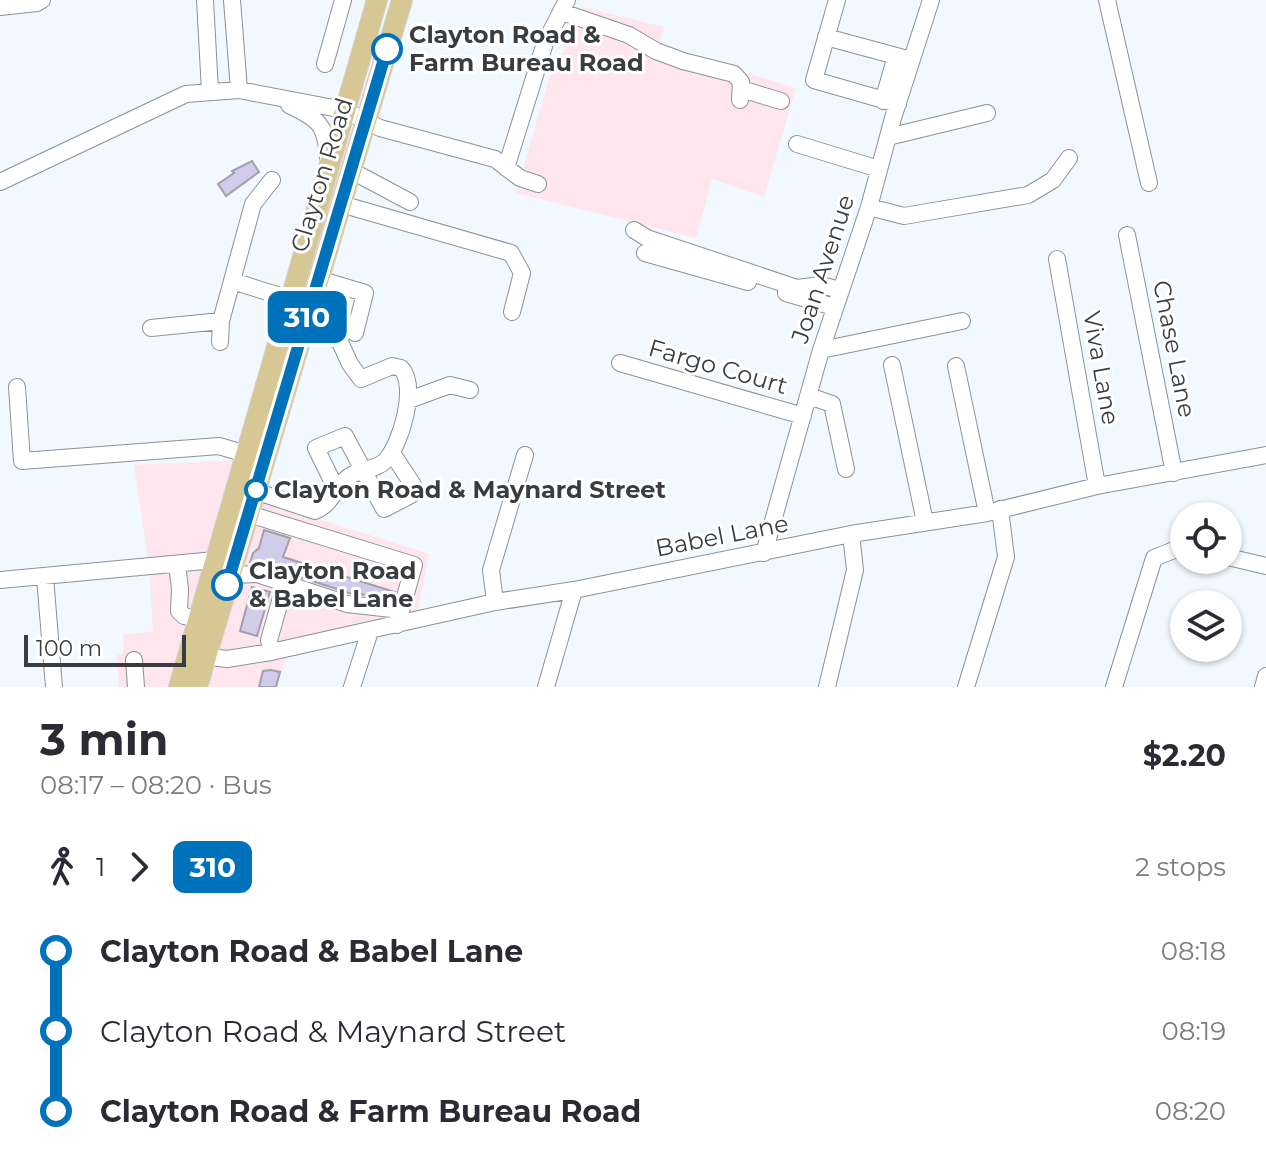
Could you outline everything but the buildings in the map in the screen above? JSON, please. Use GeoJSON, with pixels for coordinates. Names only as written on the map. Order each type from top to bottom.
{"type":"FeatureCollection","features":[{"type":"Feature","properties":{"kind":"main road","name":"Clayton Road"},"geometry":{"type":"LineString","coordinates":[[198,655],[223,568],[246,454],[377,0]]}},
{"type":"Feature","properties":{"kind":"main road","name":"Clayton Road"},"geometry":{"type":"LineString","coordinates":[[194,687],[198,619],[249,514],[402,0]]}},
{"type":"Feature","properties":{"kind":"street"},"geometry":{"type":"LineString","coordinates":[[0,7],[42,0]]}},
{"type":"Feature","properties":{"kind":"street"},"geometry":{"type":"LineString","coordinates":[[205,0],[210,91]]}},
{"type":"Feature","properties":{"kind":"street"},"geometry":{"type":"LineString","coordinates":[[232,0],[239,90]]}},
{"type":"Feature","properties":{"kind":"street"},"geometry":{"type":"LineString","coordinates":[[325,64],[343,0]]}},
{"type":"Feature","properties":{"kind":"street"},"geometry":{"type":"LineString","coordinates":[[837,0],[814,80],[890,102]]}},
{"type":"Feature","properties":{"kind":"street","name":"Joan Avenue"},"geometry":{"type":"LineString","coordinates":[[764,553],[834,307],[869,207],[888,137],[890,102],[904,58],[931,0]]}},
{"type":"Feature","properties":{"kind":"street"},"geometry":{"type":"LineString","coordinates":[[1107,0],[1149,183]]}},
{"type":"Feature","properties":{"kind":"street"},"geometry":{"type":"LineString","coordinates":[[506,168],[545,43],[564,6],[629,35],[656,51],[734,74],[741,82],[740,94],[781,101]]}},
{"type":"Feature","properties":{"kind":"street"},"geometry":{"type":"LineString","coordinates":[[826,37],[904,58]]}},
{"type":"Feature","properties":{"kind":"street"},"geometry":{"type":"LineString","coordinates":[[0,182],[186,94],[239,90],[344,110],[366,118],[380,128],[495,159],[520,178],[538,184]]}},
{"type":"Feature","properties":{"kind":"street"},"geometry":{"type":"LineString","coordinates":[[266,95],[320,123],[327,137],[328,166]]}},
{"type":"Feature","properties":{"kind":"street"},"geometry":{"type":"LineString","coordinates":[[888,137],[987,113]]}},
{"type":"Feature","properties":{"kind":"street"},"geometry":{"type":"LineString","coordinates":[[797,144],[879,169]]}},
{"type":"Feature","properties":{"kind":"street"},"geometry":{"type":"LineString","coordinates":[[869,207],[904,216],[1028,195],[1053,180],[1069,158]]}},
{"type":"Feature","properties":{"kind":"street"},"geometry":{"type":"LineString","coordinates":[[350,170],[410,202]]}},
{"type":"Feature","properties":{"kind":"street"},"geometry":{"type":"LineString","coordinates":[[220,342],[221,321],[253,204],[272,180]]}},
{"type":"Feature","properties":{"kind":"street"},"geometry":{"type":"LineString","coordinates":[[341,204],[511,253],[522,273],[512,312]]}},
{"type":"Feature","properties":{"kind":"street"},"geometry":{"type":"LineString","coordinates":[[634,230],[647,238],[797,288],[821,285],[840,290]]}},
{"type":"Feature","properties":{"kind":"street","name":"Chase Lane"},"geometry":{"type":"LineString","coordinates":[[1127,235],[1174,473]]}},
{"type":"Feature","properties":{"kind":"street"},"geometry":{"type":"LineString","coordinates":[[645,253],[834,307]]}},
{"type":"Feature","properties":{"kind":"street","name":"Viva Lane"},"geometry":{"type":"LineString","coordinates":[[1057,259],[1097,486]]}},
{"type":"Feature","properties":{"kind":"street"},"geometry":{"type":"LineString","coordinates":[[318,279],[365,293],[355,333]]}},
{"type":"Feature","properties":{"kind":"street"},"geometry":{"type":"LineString","coordinates":[[232,281],[290,299]]}},
{"type":"Feature","properties":{"kind":"street"},"geometry":{"type":"LineString","coordinates":[[151,328],[221,321]]}},
{"type":"Feature","properties":{"kind":"street"},"geometry":{"type":"LineString","coordinates":[[821,350],[962,321]]}},
{"type":"Feature","properties":{"kind":"street"},"geometry":{"type":"LineString","coordinates":[[255,491],[315,511],[326,507],[350,476],[382,464],[392,453],[409,400],[408,381],[401,368],[392,366],[361,379],[339,340],[303,331]]}},
{"type":"Feature","properties":{"kind":"street","name":"Fargo Court"},"geometry":{"type":"LineString","coordinates":[[620,363],[803,416]]}},
{"type":"Feature","properties":{"kind":"street"},"geometry":{"type":"LineString","coordinates":[[892,365],[925,522]]}},
{"type":"Feature","properties":{"kind":"street"},"geometry":{"type":"LineString","coordinates":[[956,366],[1006,557],[966,687]]}},
{"type":"Feature","properties":{"kind":"street"},"geometry":{"type":"LineString","coordinates":[[409,400],[450,385],[470,390]]}},
{"type":"Feature","properties":{"kind":"street"},"geometry":{"type":"LineString","coordinates":[[17,387],[22,461],[219,446],[246,454]]}},
{"type":"Feature","properties":{"kind":"street"},"geometry":{"type":"LineString","coordinates":[[809,396],[832,404],[846,469]]}},
{"type":"Feature","properties":{"kind":"street"},"geometry":{"type":"LineString","coordinates":[[337,491],[316,448],[345,436],[384,509],[411,495],[413,485],[392,453]]}},
{"type":"Feature","properties":{"kind":"street"},"geometry":{"type":"LineString","coordinates":[[495,602],[491,570],[525,455]]}},
{"type":"Feature","properties":{"kind":"street","name":"Babel Lane"},"geometry":{"type":"LineString","coordinates":[[198,655],[227,659],[271,652],[370,631],[399,617],[574,590],[851,534],[994,511],[1097,486],[1266,455]]}},
{"type":"Feature","properties":{"kind":"street"},"geometry":{"type":"LineString","coordinates":[[0,580],[177,564],[223,568],[257,574],[347,604],[399,617],[414,565],[249,514]]}},
{"type":"Feature","properties":{"kind":"street"},"geometry":{"type":"LineString","coordinates":[[827,687],[855,570],[851,534]]}},
{"type":"Feature","properties":{"kind":"street"},"geometry":{"type":"LineString","coordinates":[[1114,687],[1154,558],[1170,552]]}},
{"type":"Feature","properties":{"kind":"street"},"geometry":{"type":"LineString","coordinates":[[1242,560],[1266,566]]}},
{"type":"Feature","properties":{"kind":"street"},"geometry":{"type":"LineString","coordinates":[[177,564],[179,611],[184,616],[198,619]]}},
{"type":"Feature","properties":{"kind":"street"},"geometry":{"type":"LineString","coordinates":[[45,577],[54,687]]}},
{"type":"Feature","properties":{"kind":"street"},"geometry":{"type":"LineString","coordinates":[[546,687],[574,590]]}},
{"type":"Feature","properties":{"kind":"street"},"geometry":{"type":"LineString","coordinates":[[271,652],[269,640],[283,591]]}},
{"type":"Feature","properties":{"kind":"street"},"geometry":{"type":"LineString","coordinates":[[352,687],[370,631]]}},
{"type":"Feature","properties":{"kind":"street"},"geometry":{"type":"LineString","coordinates":[[134,660],[136,687]]}},
{"type":"Feature","properties":{"kind":"street"},"geometry":{"type":"LineString","coordinates":[[1263,687],[1266,676]]}},
{"type":"Feature","properties":{"kind":"shaded area"},"geometry":{"type":"Polygon","coordinates":[[[583,7],[664,27],[659,47],[796,88],[764,197],[712,179],[696,238],[516,193],[550,76],[569,42],[583,7]]]}},
{"type":"Feature","properties":{"kind":"shaded area"},"geometry":{"type":"Polygon","coordinates":[[[244,460],[189,653],[166,687],[119,687],[117,655],[124,654],[123,634],[153,632],[149,566],[134,465],[244,460]]]}},
{"type":"Feature","properties":{"kind":"shaded area"},"geometry":{"type":"Polygon","coordinates":[[[253,498],[429,554],[416,619],[289,649],[277,687],[197,687],[253,498]]]}},
{"type":"Feature","properties":{"kind":"bus line","name":"310"},"geometry":{"type":"LineString","coordinates":[[227,585],[387,49]]}},
{"type":"Feature","properties":{"kind":"place","name":"Clayton Road & Farm Bureau Road"},"geometry":{"type":"Point","coordinates":[387,49]}},
{"type":"Feature","properties":{"kind":"place","name":"Clayton Road & Maynard Street"},"geometry":{"type":"Point","coordinates":[256,490]}},
{"type":"Feature","properties":{"kind":"place","name":"Clayton Road & Babel Lane"},"geometry":{"type":"Point","coordinates":[227,585]}}]}
